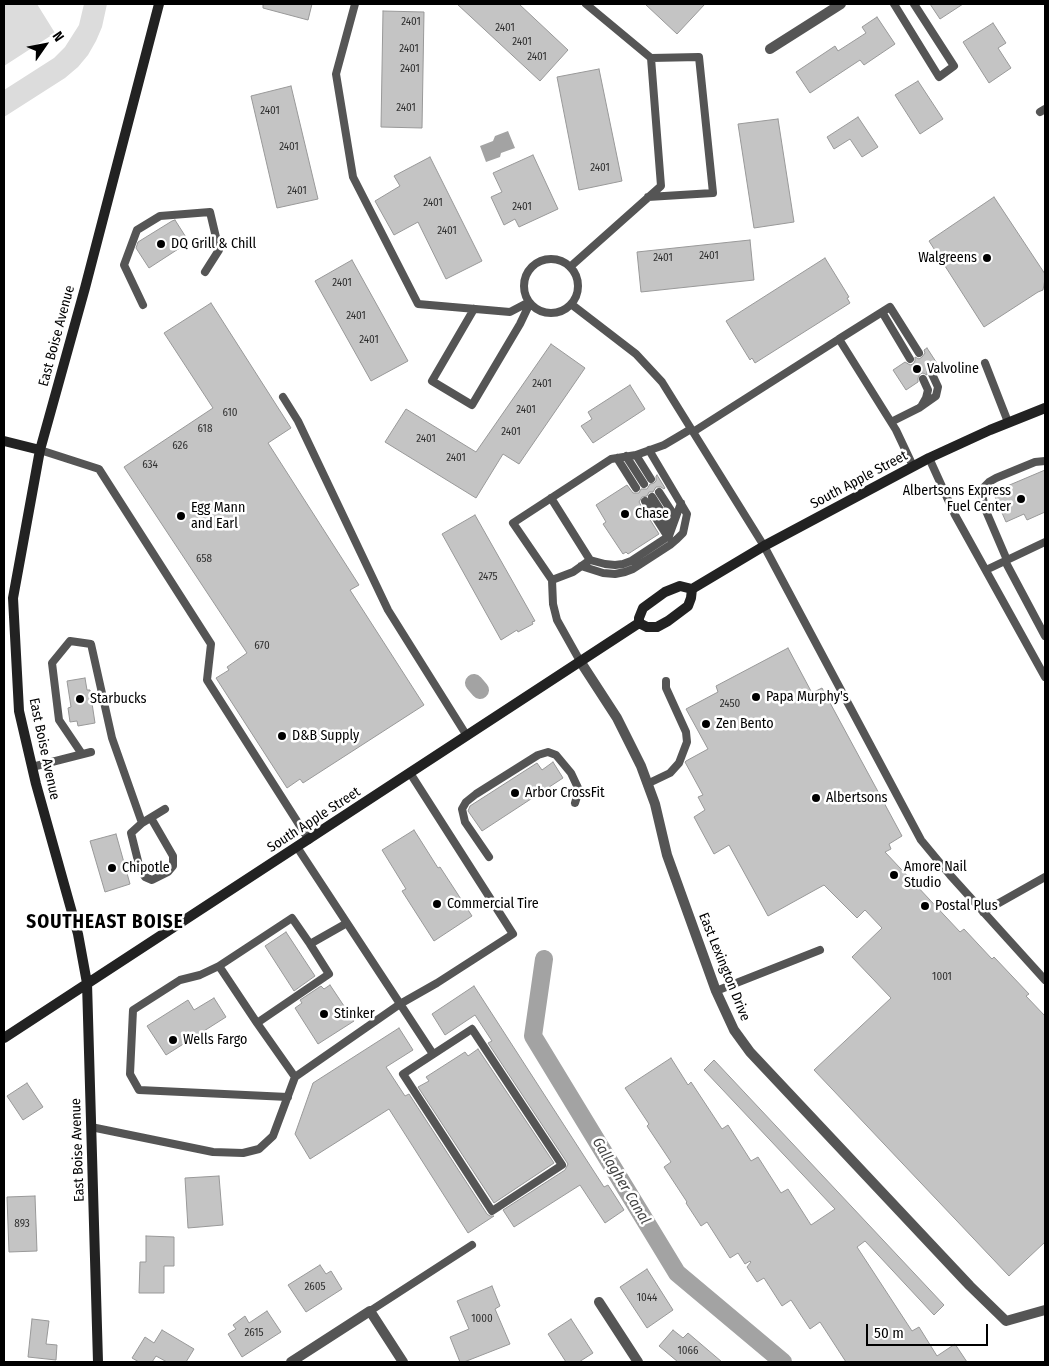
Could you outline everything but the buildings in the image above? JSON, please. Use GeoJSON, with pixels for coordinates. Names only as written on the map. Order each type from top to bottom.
{"type":"FeatureCollection","features":[{"type":"Feature","properties":{"kind":"street","name":"East Boise Avenue"},"geometry":{"type":"LineString","coordinates":[[98,1362],[87,983],[78,934],[32,767],[19,712],[13,598],[40,450],[85,288],[159,4]]}},
{"type":"Feature","properties":{"kind":"street"},"geometry":{"type":"LineString","coordinates":[[770,49],[841,4]]}},
{"type":"Feature","properties":{"kind":"street","name":"South Apple Street"},"geometry":{"type":"LineString","coordinates":[[4,1038],[638,624],[643,608],[665,592],[680,586],[692,589],[764,546],[913,466],[1008,422],[1042,411]]}},
{"type":"Feature","properties":{"kind":"street"},"geometry":{"type":"LineString","coordinates":[[4,442],[40,450]]}},
{"type":"Feature","properties":{"kind":"street"},"geometry":{"type":"LineString","coordinates":[[638,624],[652,628],[668,620],[688,606],[692,589]]}},
{"type":"Feature","properties":{"kind":"street","name":"East Lexington Drive"},"geometry":{"type":"LineString","coordinates":[[580,661],[621,726],[641,766],[655,804],[667,855],[716,991],[734,1030],[750,1052],[963,1279],[1006,1321],[1045,1310]]}},
{"type":"Feature","properties":{"kind":"street"},"geometry":{"type":"LineString","coordinates":[[599,1302],[638,1362]]}},
{"type":"Feature","properties":{"kind":"street"},"geometry":{"type":"LineString","coordinates":[[291,1362],[370,1311],[403,1362]]}},
{"type":"Feature","properties":{"kind":"lane"},"geometry":{"type":"LineString","coordinates":[[355,4],[336,74],[353,177],[418,304],[510,312],[530,303]]}},
{"type":"Feature","properties":{"kind":"lane"},"geometry":{"type":"LineString","coordinates":[[586,4],[651,58],[699,56],[712,193],[648,197]]}},
{"type":"Feature","properties":{"kind":"lane"},"geometry":{"type":"LineString","coordinates":[[894,4],[939,77],[954,66],[914,4]]}},
{"type":"Feature","properties":{"kind":"lane"},"geometry":{"type":"LineString","coordinates":[[570,267],[660,186],[651,58]]}},
{"type":"Feature","properties":{"kind":"lane"},"geometry":{"type":"LineString","coordinates":[[143,305],[124,265],[137,230],[160,216],[210,212],[219,250],[205,272]]}},
{"type":"Feature","properties":{"kind":"lane"},"geometry":{"type":"LineString","coordinates":[[545,259],[554,259],[570,267],[578,281],[578,289],[571,304],[563,310],[554,313],[536,309],[525,294],[523,285],[525,276],[530,268],[536,262],[545,259]]}},
{"type":"Feature","properties":{"kind":"lane"},"geometry":{"type":"LineString","coordinates":[[474,309],[432,381],[472,405],[520,324],[530,303]]}},
{"type":"Feature","properties":{"kind":"lane"},"geometry":{"type":"LineString","coordinates":[[571,304],[636,354],[662,382],[764,546],[921,840],[1045,980]]}},
{"type":"Feature","properties":{"kind":"lane"},"geometry":{"type":"LineString","coordinates":[[580,661],[557,620],[553,604],[552,580],[513,523],[611,460],[636,455],[664,446],[692,431],[890,307],[919,353]]}},
{"type":"Feature","properties":{"kind":"lane"},"geometry":{"type":"LineString","coordinates":[[882,312],[910,359]]}},
{"type":"Feature","properties":{"kind":"lane"},"geometry":{"type":"LineString","coordinates":[[839,340],[896,430],[913,466]]}},
{"type":"Feature","properties":{"kind":"lane"},"geometry":{"type":"LineString","coordinates":[[985,364],[1008,422]]}},
{"type":"Feature","properties":{"kind":"lane"},"geometry":{"type":"LineString","coordinates":[[891,422],[919,408],[936,396],[938,386],[932,374]]}},
{"type":"Feature","properties":{"kind":"lane"},"geometry":{"type":"LineString","coordinates":[[919,408],[926,398],[928,390],[923,379]]}},
{"type":"Feature","properties":{"kind":"lane"},"geometry":{"type":"LineString","coordinates":[[283,397],[298,421],[388,610],[467,736]]}},
{"type":"Feature","properties":{"kind":"lane"},"geometry":{"type":"LineString","coordinates":[[40,450],[99,469],[211,644],[207,680],[309,840]]}},
{"type":"Feature","properties":{"kind":"lane"},"geometry":{"type":"LineString","coordinates":[[581,566],[614,574],[633,569],[677,540],[682,533],[687,514],[649,450]]}},
{"type":"Feature","properties":{"kind":"lane"},"geometry":{"type":"LineString","coordinates":[[636,455],[651,479]]}},
{"type":"Feature","properties":{"kind":"lane"},"geometry":{"type":"LineString","coordinates":[[617,458],[640,486],[626,456]]}},
{"type":"Feature","properties":{"kind":"lane"},"geometry":{"type":"LineString","coordinates":[[929,458],[955,515],[1045,677]]}},
{"type":"Feature","properties":{"kind":"lane"},"geometry":{"type":"LineString","coordinates":[[1045,461],[1035,462],[996,478],[983,488],[982,496],[1006,561],[1045,636]]}},
{"type":"Feature","properties":{"kind":"lane"},"geometry":{"type":"LineString","coordinates":[[659,492],[672,512],[672,528]]}},
{"type":"Feature","properties":{"kind":"lane"},"geometry":{"type":"LineString","coordinates":[[652,497],[672,528]]}},
{"type":"Feature","properties":{"kind":"lane"},"geometry":{"type":"LineString","coordinates":[[551,498],[590,560],[605,564],[623,564],[631,561],[668,537],[681,503]]}},
{"type":"Feature","properties":{"kind":"lane"},"geometry":{"type":"LineString","coordinates":[[645,501],[668,537]]}},
{"type":"Feature","properties":{"kind":"lane"},"geometry":{"type":"LineString","coordinates":[[986,570],[1045,542]]}},
{"type":"Feature","properties":{"kind":"lane"},"geometry":{"type":"LineString","coordinates":[[552,580],[573,572],[590,560]]}},
{"type":"Feature","properties":{"kind":"lane"},"geometry":{"type":"LineString","coordinates":[[82,754],[59,720],[52,663],[70,641],[91,644],[112,738],[142,823]]}},
{"type":"Feature","properties":{"kind":"lane"},"geometry":{"type":"LineString","coordinates":[[648,784],[670,773],[679,763],[687,742],[686,732],[666,688],[666,681]]}},
{"type":"Feature","properties":{"kind":"lane"},"geometry":{"type":"LineString","coordinates":[[32,767],[91,752]]}},
{"type":"Feature","properties":{"kind":"lane"},"geometry":{"type":"LineString","coordinates":[[489,857],[465,822],[462,809],[466,802],[476,794],[538,755],[548,752],[556,755],[571,773],[579,790],[575,803]]}},
{"type":"Feature","properties":{"kind":"lane"},"geometry":{"type":"LineString","coordinates":[[91,1127],[213,1152],[243,1153],[259,1149],[273,1136],[295,1077],[400,1004],[513,934],[410,773]]}},
{"type":"Feature","properties":{"kind":"lane"},"geometry":{"type":"LineString","coordinates":[[151,818],[173,856],[173,866],[168,872],[152,880],[145,877],[140,869],[131,833],[142,823],[165,809]]}},
{"type":"Feature","properties":{"kind":"lane"},"geometry":{"type":"LineString","coordinates":[[297,847],[433,1054]]}},
{"type":"Feature","properties":{"kind":"lane"},"geometry":{"type":"LineString","coordinates":[[983,912],[1045,878]]}},
{"type":"Feature","properties":{"kind":"lane"},"geometry":{"type":"LineString","coordinates":[[256,1022],[329,974],[292,918],[219,966],[180,980],[133,1010],[130,1074],[139,1090],[288,1097]]}},
{"type":"Feature","properties":{"kind":"lane"},"geometry":{"type":"LineString","coordinates":[[310,944],[347,923]]}},
{"type":"Feature","properties":{"kind":"lane"},"geometry":{"type":"LineString","coordinates":[[716,991],[820,950]]}},
{"type":"Feature","properties":{"kind":"lane"},"geometry":{"type":"LineString","coordinates":[[219,966],[295,1077]]}},
{"type":"Feature","properties":{"kind":"lane"},"geometry":{"type":"LineString","coordinates":[[472,1029],[562,1165],[492,1211],[403,1074],[433,1054],[472,1029]]}},
{"type":"Feature","properties":{"kind":"lane"},"geometry":{"type":"LineString","coordinates":[[370,1311],[472,1246]]}},
{"type":"Feature","properties":{"kind":"shaded area"},"geometry":{"type":"Polygon","coordinates":[[[4,4],[37,4],[55,33],[4,66],[4,4]]]}},
{"type":"Feature","properties":{"kind":"shaded area"},"geometry":{"type":"Polygon","coordinates":[[[84,4],[107,4],[102,27],[88,55],[65,78],[4,117],[4,90],[54,58],[65,47],[79,25],[84,4]]]}},
{"type":"Feature","properties":{"kind":"shaded area"},"geometry":{"type":"Polygon","coordinates":[[[508,131],[515,148],[501,153],[500,157],[486,162],[480,146],[493,141],[495,136],[508,131]]]}},
{"type":"Feature","properties":{"kind":"waterway","name":"Gallagher Canal"},"geometry":{"type":"LineString","coordinates":[[474,683],[480,690]]}},
{"type":"Feature","properties":{"kind":"waterway","name":"Gallagher Canal"},"geometry":{"type":"LineString","coordinates":[[544,959],[533,1036],[677,1273],[783,1362]]}},
{"type":"Feature","properties":{"kind":"place","name":"DQ Grill & Chill"},"geometry":{"type":"Point","coordinates":[161,244]}},
{"type":"Feature","properties":{"kind":"place","name":"Walgreens"},"geometry":{"type":"Point","coordinates":[987,258]}},
{"type":"Feature","properties":{"kind":"place","name":"Valvoline"},"geometry":{"type":"Point","coordinates":[917,369]}},
{"type":"Feature","properties":{"kind":"place","name":"Albertsons Express Fuel Center"},"geometry":{"type":"Point","coordinates":[1021,499]}},
{"type":"Feature","properties":{"kind":"place","name":"Chase"},"geometry":{"type":"Point","coordinates":[625,514]}},
{"type":"Feature","properties":{"kind":"place","name":"Egg Mann and Earl"},"geometry":{"type":"Point","coordinates":[181,516]}},
{"type":"Feature","properties":{"kind":"place","name":"Papa Murphy's"},"geometry":{"type":"Point","coordinates":[756,697]}},
{"type":"Feature","properties":{"kind":"place","name":"Starbucks"},"geometry":{"type":"Point","coordinates":[80,699]}},
{"type":"Feature","properties":{"kind":"place","name":"Zen Bento"},"geometry":{"type":"Point","coordinates":[706,724]}},
{"type":"Feature","properties":{"kind":"place","name":"D&B Supply"},"geometry":{"type":"Point","coordinates":[282,736]}},
{"type":"Feature","properties":{"kind":"place","name":"Arbor CrossFit"},"geometry":{"type":"Point","coordinates":[515,793]}},
{"type":"Feature","properties":{"kind":"place","name":"Albertsons"},"geometry":{"type":"Point","coordinates":[816,798]}},
{"type":"Feature","properties":{"kind":"place","name":"Chipotle"},"geometry":{"type":"Point","coordinates":[112,868]}},
{"type":"Feature","properties":{"kind":"place","name":"Amore Nail Studio"},"geometry":{"type":"Point","coordinates":[894,875]}},
{"type":"Feature","properties":{"kind":"place","name":"Commercial Tire"},"geometry":{"type":"Point","coordinates":[437,904]}},
{"type":"Feature","properties":{"kind":"place","name":"Postal Plus"},"geometry":{"type":"Point","coordinates":[925,906]}},
{"type":"Feature","properties":{"kind":"place","name":"Stinker"},"geometry":{"type":"Point","coordinates":[324,1014]}},
{"type":"Feature","properties":{"kind":"place","name":"Wells Fargo"},"geometry":{"type":"Point","coordinates":[173,1040]}},
{"type":"Feature","properties":{"kind":"district","name":"SOUTHEAST BOISE"},"geometry":{"type":"Point","coordinates":[105,923]}}]}
